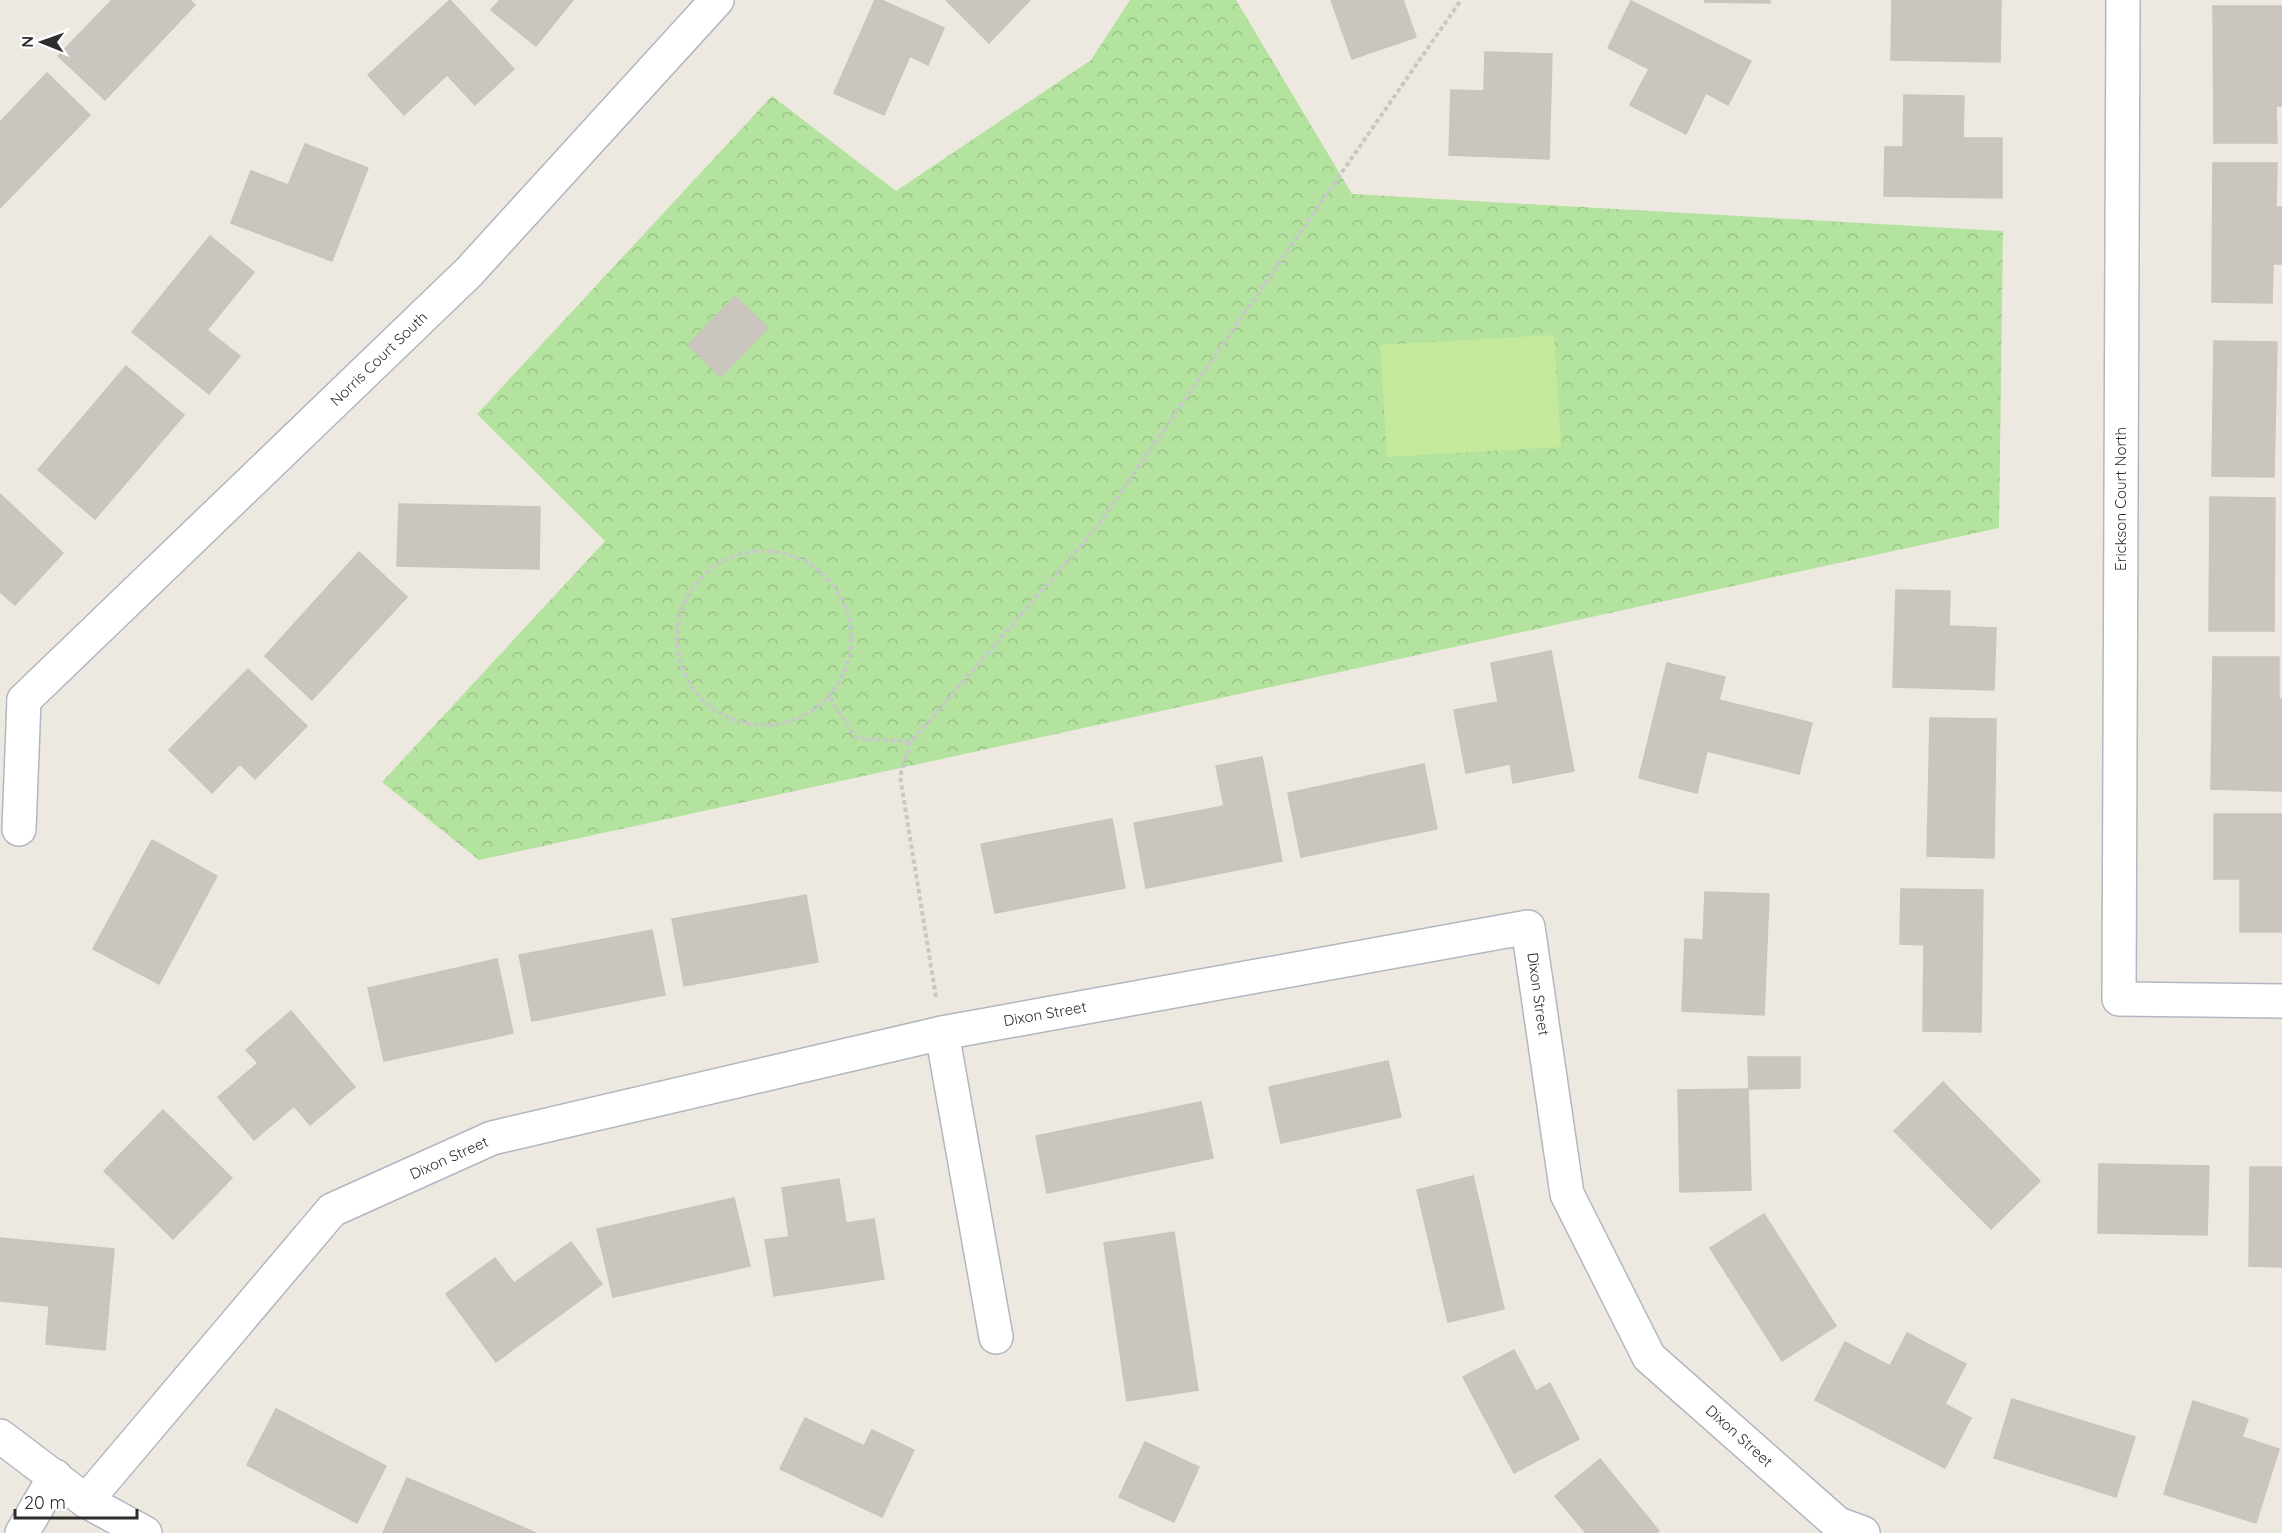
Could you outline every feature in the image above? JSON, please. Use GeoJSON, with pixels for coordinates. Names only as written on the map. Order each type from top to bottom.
{"type":"FeatureCollection","features":[{"type":"Feature","properties":{"kind":"street","name":"Norris Court South"},"geometry":{"type":"LineString","coordinates":[[12,694],[469,272],[717,0]]}},
{"type":"Feature","properties":{"kind":"street","name":"Erickson Court North"},"geometry":{"type":"LineString","coordinates":[[2123,0],[2119,999],[2282,1001]]}},
{"type":"Feature","properties":{"kind":"street"},"geometry":{"type":"LineString","coordinates":[[12,694],[19,829]]}},
{"type":"Feature","properties":{"kind":"street","name":"Dixon Street"},"geometry":{"type":"LineString","coordinates":[[86,1501],[332,1210],[492,1138],[942,1033],[1528,927],[1567,1194],[1649,1357],[1838,1524],[1863,1533]]}},
{"type":"Feature","properties":{"kind":"street"},"geometry":{"type":"LineString","coordinates":[[942,1033],[996,1337]]}},
{"type":"Feature","properties":{"kind":"street"},"geometry":{"type":"LineString","coordinates":[[0,1436],[86,1501],[145,1533]]}},
{"type":"Feature","properties":{"kind":"street"},"geometry":{"type":"LineString","coordinates":[[22,1533],[55,1476]]}},
{"type":"Feature","properties":{"kind":"path"},"geometry":{"type":"LineString","coordinates":[[942,1033],[900,776],[911,742],[1096,528],[1461,0]]}},
{"type":"Feature","properties":{"kind":"path"},"geometry":{"type":"LineString","coordinates":[[766,549],[805,559],[832,582],[843,598],[852,627],[849,661],[830,698],[812,713],[783,724],[755,726],[715,712],[691,688],[678,661],[678,617],[697,581],[723,559],[766,549]]}},
{"type":"Feature","properties":{"kind":"path"},"geometry":{"type":"LineString","coordinates":[[830,698],[856,738],[911,742]]}},
{"type":"Feature","properties":{"kind":"green space"},"geometry":{"type":"Polygon","coordinates":[[[1130,0],[1236,0],[1352,194],[2003,231],[1999,528],[479,860],[382,782],[605,541],[477,414],[772,96],[896,191],[1091,60],[1130,0]]]}},
{"type":"Feature","properties":{"kind":"green space"},"geometry":{"type":"Polygon","coordinates":[[[1554,335],[1561,447],[1387,457],[1380,345],[1554,335]]]}},
{"type":"Feature","properties":{"kind":"building"},"geometry":{"type":"Polygon","coordinates":[[[112,0],[190,0],[195,5],[105,100],[58,56],[112,0]]]}},
{"type":"Feature","properties":{"kind":"building"},"geometry":{"type":"Polygon","coordinates":[[[450,0],[514,69],[475,105],[447,75],[404,115],[368,75],[450,0]]]}},
{"type":"Feature","properties":{"kind":"building"},"geometry":{"type":"Polygon","coordinates":[[[500,0],[573,0],[536,46],[491,10],[500,0]]]}},
{"type":"Feature","properties":{"kind":"building"},"geometry":{"type":"Polygon","coordinates":[[[875,0],[881,0],[944,28],[928,65],[910,56],[884,115],[834,93],[875,0]]]}},
{"type":"Feature","properties":{"kind":"building"},"geometry":{"type":"Polygon","coordinates":[[[946,0],[1030,0],[989,43],[946,0]]]}},
{"type":"Feature","properties":{"kind":"building"},"geometry":{"type":"Polygon","coordinates":[[[1331,0],[1403,0],[1416,37],[1352,59],[1331,0]]]}},
{"type":"Feature","properties":{"kind":"building"},"geometry":{"type":"Polygon","coordinates":[[[1705,0],[1770,0],[1770,3],[1705,2],[1705,0]]]}},
{"type":"Feature","properties":{"kind":"building"},"geometry":{"type":"Polygon","coordinates":[[[1892,0],[2001,0],[2000,62],[1891,60],[1892,0]]]}},
{"type":"Feature","properties":{"kind":"building"},"geometry":{"type":"Polygon","coordinates":[[[1631,1],[1751,61],[1728,105],[1706,93],[1686,134],[1630,105],[1649,69],[1608,48],[1631,1]]]}},
{"type":"Feature","properties":{"kind":"building"},"geometry":{"type":"Polygon","coordinates":[[[2213,6],[2282,6],[2282,106],[2276,106],[2277,143],[2214,143],[2213,6]]]}},
{"type":"Feature","properties":{"kind":"building"},"geometry":{"type":"Polygon","coordinates":[[[1485,52],[1552,54],[1549,159],[1449,155],[1451,90],[1484,91],[1485,52]]]}},
{"type":"Feature","properties":{"kind":"building"},"geometry":{"type":"Polygon","coordinates":[[[47,73],[90,115],[0,208],[0,122],[47,73]]]}},
{"type":"Feature","properties":{"kind":"building"},"geometry":{"type":"Polygon","coordinates":[[[1904,95],[1964,96],[1963,138],[2002,138],[2002,198],[1884,196],[1885,147],[1903,147],[1904,95]]]}},
{"type":"Feature","properties":{"kind":"building"},"geometry":{"type":"Polygon","coordinates":[[[305,144],[368,168],[332,261],[231,223],[251,171],[288,185],[305,144]]]}},
{"type":"Feature","properties":{"kind":"building"},"geometry":{"type":"Polygon","coordinates":[[[2213,163],[2277,163],[2276,207],[2282,207],[2282,264],[2273,264],[2272,303],[2212,302],[2213,163]]]}},
{"type":"Feature","properties":{"kind":"building"},"geometry":{"type":"Polygon","coordinates":[[[210,236],[254,272],[207,330],[240,356],[209,394],[132,332],[210,236]]]}},
{"type":"Feature","properties":{"kind":"building"},"geometry":{"type":"Polygon","coordinates":[[[735,296],[768,328],[721,377],[688,345],[735,296]]]}},
{"type":"Feature","properties":{"kind":"building"},"geometry":{"type":"Polygon","coordinates":[[[2214,341],[2277,342],[2274,477],[2212,476],[2214,341]]]}},
{"type":"Feature","properties":{"kind":"building"},"geometry":{"type":"Polygon","coordinates":[[[126,366],[184,415],[95,519],[38,470],[126,366]]]}},
{"type":"Feature","properties":{"kind":"building"},"geometry":{"type":"Polygon","coordinates":[[[0,494],[63,553],[15,605],[0,592],[0,494]]]}},
{"type":"Feature","properties":{"kind":"building"},"geometry":{"type":"Polygon","coordinates":[[[2210,497],[2275,498],[2274,631],[2209,631],[2210,497]]]}},
{"type":"Feature","properties":{"kind":"building"},"geometry":{"type":"Polygon","coordinates":[[[399,504],[540,507],[539,569],[397,566],[399,504]]]}},
{"type":"Feature","properties":{"kind":"building"},"geometry":{"type":"Polygon","coordinates":[[[359,552],[407,597],[312,700],[265,656],[359,552]]]}},
{"type":"Feature","properties":{"kind":"building"},"geometry":{"type":"Polygon","coordinates":[[[1896,590],[1950,591],[1949,626],[1996,628],[1994,690],[1893,687],[1896,590]]]}},
{"type":"Feature","properties":{"kind":"building"},"geometry":{"type":"Polygon","coordinates":[[[1551,651],[1574,771],[1513,783],[1510,764],[1466,773],[1454,710],[1498,702],[1491,663],[1551,651]]]}},
{"type":"Feature","properties":{"kind":"building"},"geometry":{"type":"Polygon","coordinates":[[[2213,657],[2279,657],[2279,699],[2282,699],[2282,791],[2211,789],[2213,657]]]}},
{"type":"Feature","properties":{"kind":"building"},"geometry":{"type":"Polygon","coordinates":[[[1667,663],[1725,677],[1719,700],[1812,723],[1799,774],[1707,751],[1697,793],[1639,778],[1667,663]]]}},
{"type":"Feature","properties":{"kind":"building"},"geometry":{"type":"Polygon","coordinates":[[[248,669],[307,726],[255,779],[240,764],[212,793],[169,750],[248,669]]]}},
{"type":"Feature","properties":{"kind":"building"},"geometry":{"type":"Polygon","coordinates":[[[1930,718],[1996,719],[1994,858],[1927,856],[1930,718]]]}},
{"type":"Feature","properties":{"kind":"building"},"geometry":{"type":"Polygon","coordinates":[[[1262,757],[1282,861],[1146,888],[1134,823],[1224,806],[1216,766],[1262,757]]]}},
{"type":"Feature","properties":{"kind":"building"},"geometry":{"type":"Polygon","coordinates":[[[1424,764],[1437,829],[1301,857],[1288,793],[1424,764]]]}},
{"type":"Feature","properties":{"kind":"building"},"geometry":{"type":"Polygon","coordinates":[[[2214,814],[2282,814],[2282,932],[2240,932],[2240,879],[2214,879],[2214,814]]]}},
{"type":"Feature","properties":{"kind":"building"},"geometry":{"type":"Polygon","coordinates":[[[1112,819],[1125,888],[995,913],[981,844],[1112,819]]]}},
{"type":"Feature","properties":{"kind":"building"},"geometry":{"type":"Polygon","coordinates":[[[152,840],[217,876],[159,984],[93,949],[152,840]]]}},
{"type":"Feature","properties":{"kind":"building"},"geometry":{"type":"Polygon","coordinates":[[[1901,889],[1983,890],[1981,1032],[1923,1031],[1924,945],[1900,944],[1901,889]]]}},
{"type":"Feature","properties":{"kind":"building"},"geometry":{"type":"Polygon","coordinates":[[[1705,892],[1769,894],[1764,1015],[1682,1011],[1685,939],[1703,940],[1705,892]]]}},
{"type":"Feature","properties":{"kind":"building"},"geometry":{"type":"Polygon","coordinates":[[[806,895],[818,962],[684,986],[672,919],[806,895]]]}},
{"type":"Feature","properties":{"kind":"building"},"geometry":{"type":"Polygon","coordinates":[[[652,930],[665,995],[532,1021],[519,955],[652,930]]]}},
{"type":"Feature","properties":{"kind":"building"},"geometry":{"type":"Polygon","coordinates":[[[497,959],[513,1033],[384,1061],[368,988],[497,959]]]}},
{"type":"Feature","properties":{"kind":"building"},"geometry":{"type":"Polygon","coordinates":[[[291,1011],[355,1087],[310,1125],[294,1106],[254,1140],[218,1097],[258,1063],[246,1050],[291,1011]]]}},
{"type":"Feature","properties":{"kind":"building"},"geometry":{"type":"Polygon","coordinates":[[[1748,1057],[1800,1057],[1800,1088],[1749,1089],[1748,1057]]]}},
{"type":"Feature","properties":{"kind":"building"},"geometry":{"type":"Polygon","coordinates":[[[1388,1061],[1401,1117],[1281,1143],[1269,1087],[1388,1061]]]}},
{"type":"Feature","properties":{"kind":"building"},"geometry":{"type":"Polygon","coordinates":[[[1943,1082],[2040,1181],[1991,1229],[1894,1131],[1943,1082]]]}},
{"type":"Feature","properties":{"kind":"building"},"geometry":{"type":"Polygon","coordinates":[[[1748,1089],[1751,1190],[1680,1192],[1678,1090],[1748,1089]]]}},
{"type":"Feature","properties":{"kind":"building"},"geometry":{"type":"Polygon","coordinates":[[[1201,1102],[1213,1158],[1047,1193],[1036,1136],[1201,1102]]]}},
{"type":"Feature","properties":{"kind":"building"},"geometry":{"type":"Polygon","coordinates":[[[163,1110],[232,1178],[173,1239],[104,1171],[163,1110]]]}},
{"type":"Feature","properties":{"kind":"building"},"geometry":{"type":"Polygon","coordinates":[[[2099,1164],[2209,1166],[2207,1235],[2098,1233],[2099,1164]]]}},
{"type":"Feature","properties":{"kind":"building"},"geometry":{"type":"Polygon","coordinates":[[[2250,1167],[2282,1167],[2282,1267],[2249,1266],[2250,1167]]]}},
{"type":"Feature","properties":{"kind":"building"},"geometry":{"type":"Polygon","coordinates":[[[1473,1176],[1504,1309],[1448,1322],[1417,1190],[1473,1176]]]}},
{"type":"Feature","properties":{"kind":"building"},"geometry":{"type":"Polygon","coordinates":[[[839,1179],[846,1223],[874,1219],[884,1279],[774,1296],[765,1240],[789,1237],[782,1188],[839,1179]]]}},
{"type":"Feature","properties":{"kind":"building"},"geometry":{"type":"Polygon","coordinates":[[[734,1198],[750,1266],[613,1297],[597,1229],[734,1198]]]}},
{"type":"Feature","properties":{"kind":"building"},"geometry":{"type":"Polygon","coordinates":[[[1764,1214],[1836,1326],[1782,1361],[1710,1248],[1764,1214]]]}},
{"type":"Feature","properties":{"kind":"building"},"geometry":{"type":"Polygon","coordinates":[[[1174,1232],[1198,1390],[1127,1401],[1104,1243],[1174,1232]]]}},
{"type":"Feature","properties":{"kind":"building"},"geometry":{"type":"Polygon","coordinates":[[[0,1238],[114,1249],[105,1350],[46,1344],[49,1306],[0,1301],[0,1238]]]}},
{"type":"Feature","properties":{"kind":"building"},"geometry":{"type":"Polygon","coordinates":[[[571,1242],[602,1284],[496,1362],[446,1294],[495,1258],[514,1283],[571,1242]]]}},
{"type":"Feature","properties":{"kind":"building"},"geometry":{"type":"Polygon","coordinates":[[[1907,1333],[1966,1364],[1945,1404],[1971,1418],[1945,1468],[1815,1400],[1845,1342],[1890,1366],[1907,1333]]]}},
{"type":"Feature","properties":{"kind":"building"},"geometry":{"type":"Polygon","coordinates":[[[1514,1350],[1536,1391],[1550,1383],[1579,1439],[1514,1473],[1463,1377],[1514,1350]]]}},
{"type":"Feature","properties":{"kind":"building"},"geometry":{"type":"Polygon","coordinates":[[[2012,1399],[2135,1437],[2116,1497],[1994,1458],[2012,1399]]]}},
{"type":"Feature","properties":{"kind":"building"},"geometry":{"type":"Polygon","coordinates":[[[2193,1401],[2248,1419],[2242,1437],[2279,1449],[2256,1523],[2164,1494],[2193,1401]]]}},
{"type":"Feature","properties":{"kind":"building"},"geometry":{"type":"Polygon","coordinates":[[[276,1409],[386,1466],[357,1523],[247,1465],[276,1409]]]}},
{"type":"Feature","properties":{"kind":"building"},"geometry":{"type":"Polygon","coordinates":[[[805,1418],[864,1446],[872,1430],[914,1450],[882,1517],[780,1469],[805,1418]]]}},
{"type":"Feature","properties":{"kind":"building"},"geometry":{"type":"Polygon","coordinates":[[[1145,1442],[1199,1467],[1174,1522],[1119,1497],[1145,1442]]]}},
{"type":"Feature","properties":{"kind":"building"},"geometry":{"type":"Polygon","coordinates":[[[1600,1459],[1659,1531],[1656,1533],[1586,1533],[1555,1496],[1600,1459]]]}},
{"type":"Feature","properties":{"kind":"building"},"geometry":{"type":"Polygon","coordinates":[[[407,1478],[536,1533],[383,1533],[407,1478]]]}}]}
